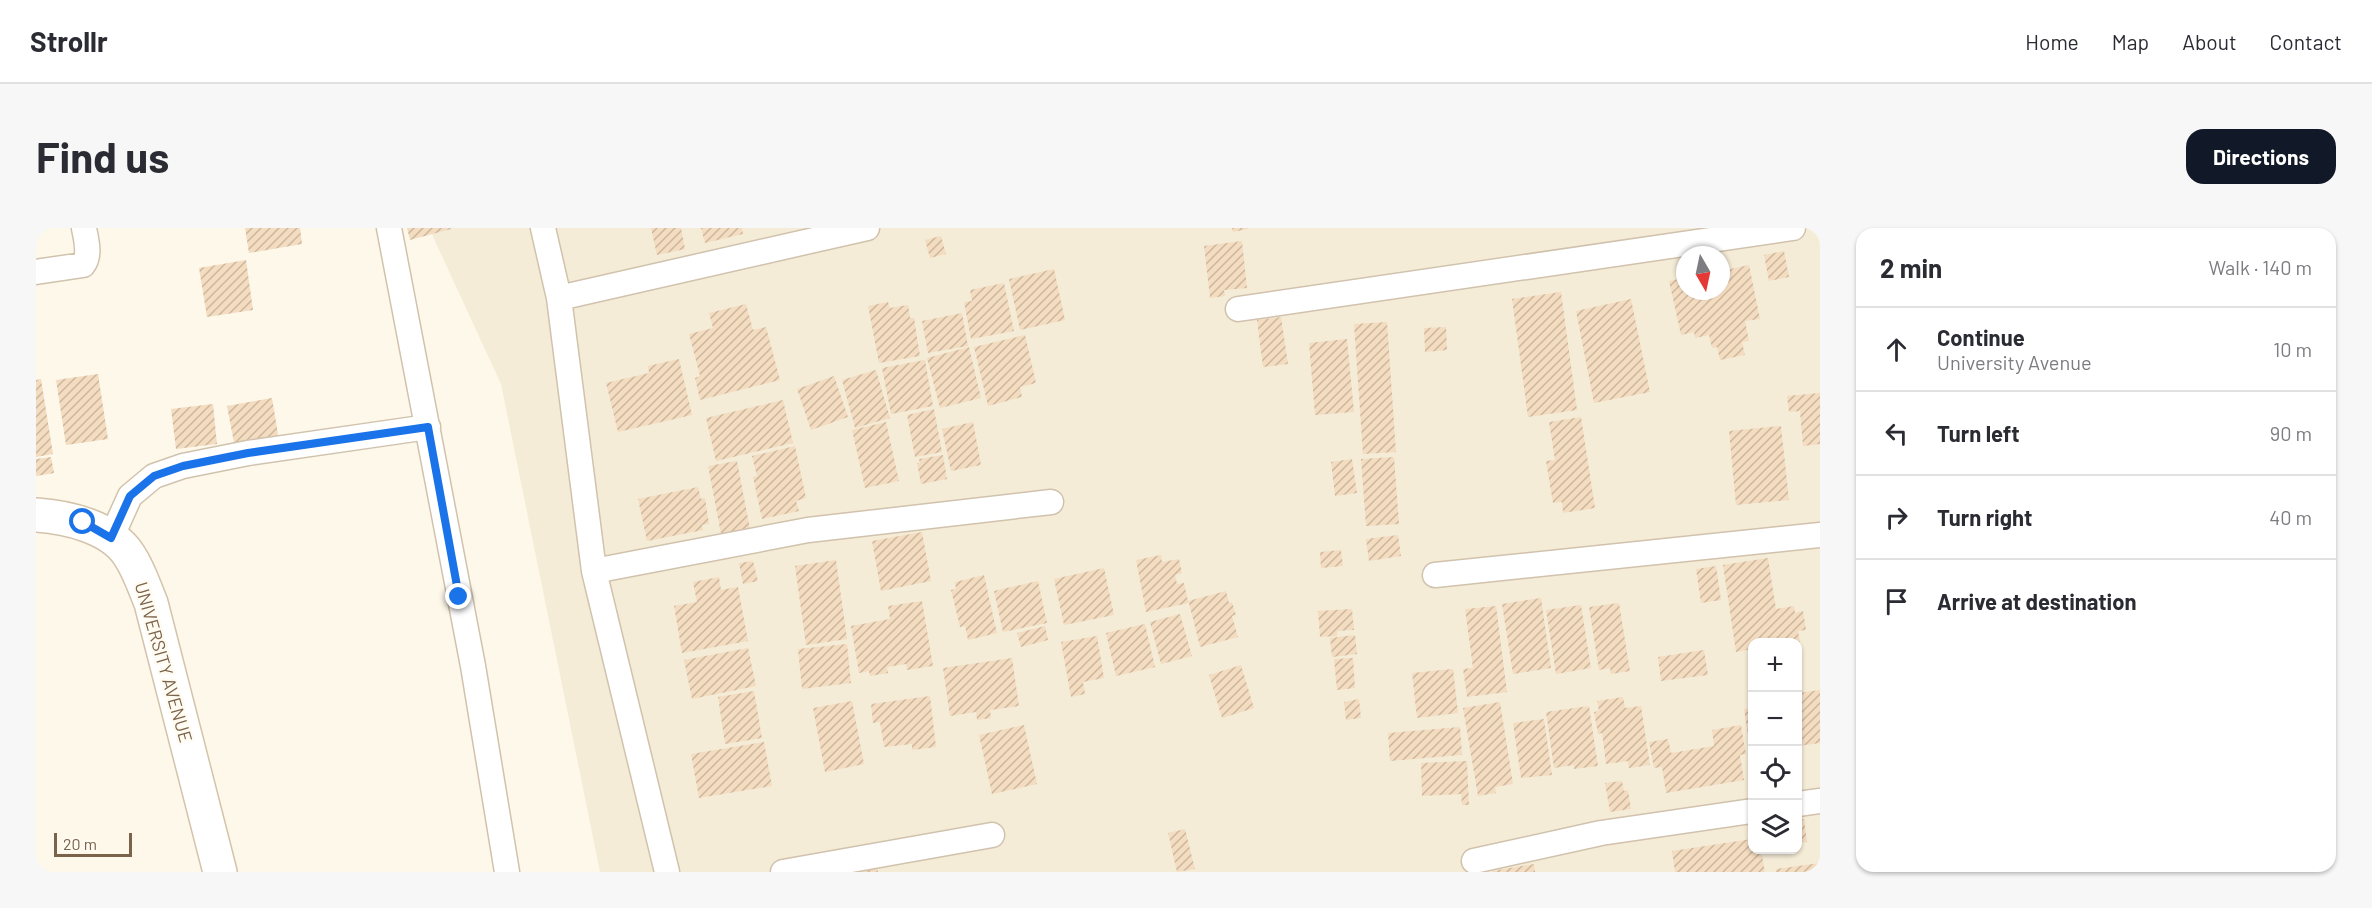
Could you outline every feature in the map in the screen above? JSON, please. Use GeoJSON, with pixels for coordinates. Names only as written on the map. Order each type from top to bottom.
{"type":"FeatureCollection","features":[{"type":"Feature","properties":{"kind":"street"},"geometry":{"type":"LineString","coordinates":[[36,272],[83,265],[88,254],[84,228]]}},
{"type":"Feature","properties":{"kind":"street"},"geometry":{"type":"LineString","coordinates":[[389,228],[472,666],[507,872]]}},
{"type":"Feature","properties":{"kind":"street"},"geometry":{"type":"LineString","coordinates":[[543,228],[559,298],[594,571],[667,872]]}},
{"type":"Feature","properties":{"kind":"street"},"geometry":{"type":"LineString","coordinates":[[559,298],[867,228]]}},
{"type":"Feature","properties":{"kind":"street"},"geometry":{"type":"LineString","coordinates":[[1238,309],[1793,228]]}},
{"type":"Feature","properties":{"kind":"street"},"geometry":{"type":"LineString","coordinates":[[111,538],[130,496],[154,476],[183,466],[248,453],[428,427]]}},
{"type":"Feature","properties":{"kind":"street"},"geometry":{"type":"LineString","coordinates":[[594,571],[808,530],[1051,502]]}},
{"type":"Feature","properties":{"kind":"street","name":"UNIVERSITY AVENUE"},"geometry":{"type":"LineString","coordinates":[[36,514],[83,522],[111,538],[128,553],[141,577],[151,603],[220,872]]}},
{"type":"Feature","properties":{"kind":"street"},"geometry":{"type":"LineString","coordinates":[[1435,574],[1820,535]]}},
{"type":"Feature","properties":{"kind":"street"},"geometry":{"type":"LineString","coordinates":[[1802,803],[1820,801]]}},
{"type":"Feature","properties":{"kind":"street"},"geometry":{"type":"LineString","coordinates":[[1474,861],[1601,834],[1748,812]]}},
{"type":"Feature","properties":{"kind":"street"},"geometry":{"type":"LineString","coordinates":[[783,872],[992,835]]}},
{"type":"Feature","properties":{"kind":"shaded area"},"geometry":{"type":"Polygon","coordinates":[[[429,228],[1820,228],[1820,872],[600,872],[501,384],[429,228]]]}},
{"type":"Feature","properties":{"kind":"building"},"geometry":{"type":"Polygon","coordinates":[[[245,228],[300,228],[302,244],[249,253],[245,228]]]}},
{"type":"Feature","properties":{"kind":"building"},"geometry":{"type":"Polygon","coordinates":[[[407,228],[451,228],[451,229],[410,240],[407,228]]]}},
{"type":"Feature","properties":{"kind":"building"},"geometry":{"type":"Polygon","coordinates":[[[651,228],[681,228],[685,249],[657,255],[651,228]]]}},
{"type":"Feature","properties":{"kind":"building"},"geometry":{"type":"Polygon","coordinates":[[[701,228],[742,228],[743,234],[705,243],[701,228]]]}},
{"type":"Feature","properties":{"kind":"building"},"geometry":{"type":"Polygon","coordinates":[[[1232,228],[1248,228],[1248,229],[1233,232],[1232,228]]]}},
{"type":"Feature","properties":{"kind":"building"},"geometry":{"type":"Polygon","coordinates":[[[941,236],[946,254],[930,258],[925,240],[941,236]]]}},
{"type":"Feature","properties":{"kind":"building"},"geometry":{"type":"Polygon","coordinates":[[[1242,241],[1247,288],[1224,290],[1225,296],[1210,298],[1204,246],[1242,241]]]}},
{"type":"Feature","properties":{"kind":"building"},"geometry":{"type":"Polygon","coordinates":[[[1784,251],[1789,277],[1769,281],[1764,255],[1784,251]]]}},
{"type":"Feature","properties":{"kind":"building"},"geometry":{"type":"Polygon","coordinates":[[[246,260],[253,310],[207,317],[199,268],[246,260]]]}},
{"type":"Feature","properties":{"kind":"building"},"geometry":{"type":"Polygon","coordinates":[[[1749,265],[1760,319],[1745,321],[1749,341],[1742,342],[1745,355],[1720,360],[1717,347],[1712,348],[1709,335],[1695,338],[1694,332],[1681,335],[1669,281],[1676,280],[1676,300],[1730,300],[1730,269],[1749,265]]]}},
{"type":"Feature","properties":{"kind":"building"},"geometry":{"type":"Polygon","coordinates":[[[1054,269],[1065,320],[1020,330],[1009,279],[1054,269]]]}},
{"type":"Feature","properties":{"kind":"building"},"geometry":{"type":"Polygon","coordinates":[[[1004,283],[1014,331],[971,339],[964,302],[972,301],[970,290],[1004,283]]]}},
{"type":"Feature","properties":{"kind":"building"},"geometry":{"type":"Polygon","coordinates":[[[1561,292],[1577,410],[1528,417],[1512,299],[1561,292]]]}},
{"type":"Feature","properties":{"kind":"building"},"geometry":{"type":"Polygon","coordinates":[[[1631,299],[1650,392],[1594,403],[1576,311],[1631,299]]]}},
{"type":"Feature","properties":{"kind":"building"},"geometry":{"type":"Polygon","coordinates":[[[888,302],[890,308],[908,305],[910,318],[914,318],[920,356],[879,363],[868,306],[888,302]]]}},
{"type":"Feature","properties":{"kind":"building"},"geometry":{"type":"Polygon","coordinates":[[[746,304],[753,330],[766,327],[780,380],[700,400],[695,378],[700,376],[689,334],[713,328],[709,313],[746,304]]]}},
{"type":"Feature","properties":{"kind":"building"},"geometry":{"type":"Polygon","coordinates":[[[962,313],[968,346],[928,353],[922,321],[962,313]]]}},
{"type":"Feature","properties":{"kind":"building"},"geometry":{"type":"Polygon","coordinates":[[[1281,317],[1288,364],[1263,367],[1257,320],[1281,317]]]}},
{"type":"Feature","properties":{"kind":"building"},"geometry":{"type":"Polygon","coordinates":[[[1387,322],[1396,452],[1363,454],[1354,324],[1387,322]]]}},
{"type":"Feature","properties":{"kind":"building"},"geometry":{"type":"Polygon","coordinates":[[[1446,327],[1447,350],[1425,352],[1424,328],[1446,327]]]}},
{"type":"Feature","properties":{"kind":"building"},"geometry":{"type":"Polygon","coordinates":[[[1025,335],[1036,383],[1020,387],[1022,397],[988,406],[974,347],[1025,335]]]}},
{"type":"Feature","properties":{"kind":"building"},"geometry":{"type":"Polygon","coordinates":[[[1347,339],[1354,412],[1315,415],[1309,343],[1347,339]]]}},
{"type":"Feature","properties":{"kind":"building"},"geometry":{"type":"Polygon","coordinates":[[[969,347],[981,398],[940,408],[927,358],[969,347]]]}},
{"type":"Feature","properties":{"kind":"building"},"geometry":{"type":"Polygon","coordinates":[[[679,359],[692,415],[618,432],[606,383],[649,373],[648,366],[679,359]]]}},
{"type":"Feature","properties":{"kind":"building"},"geometry":{"type":"Polygon","coordinates":[[[925,360],[933,406],[891,414],[882,368],[925,360]]]}},
{"type":"Feature","properties":{"kind":"building"},"geometry":{"type":"Polygon","coordinates":[[[876,370],[890,418],[855,428],[842,380],[876,370]]]}},
{"type":"Feature","properties":{"kind":"building"},"geometry":{"type":"Polygon","coordinates":[[[98,374],[108,439],[66,445],[56,380],[98,374]]]}},
{"type":"Feature","properties":{"kind":"building"},"geometry":{"type":"Polygon","coordinates":[[[834,376],[848,417],[811,430],[797,389],[834,376]]]}},
{"type":"Feature","properties":{"kind":"building"},"geometry":{"type":"Polygon","coordinates":[[[41,379],[53,454],[36,457],[36,380],[41,379]]]}},
{"type":"Feature","properties":{"kind":"building"},"geometry":{"type":"Polygon","coordinates":[[[1820,393],[1820,444],[1803,446],[1800,411],[1789,412],[1787,396],[1820,393]]]}},
{"type":"Feature","properties":{"kind":"building"},"geometry":{"type":"Polygon","coordinates":[[[272,398],[279,440],[235,448],[227,406],[272,398]]]}},
{"type":"Feature","properties":{"kind":"building"},"geometry":{"type":"Polygon","coordinates":[[[783,400],[793,443],[716,461],[706,418],[783,400]]]}},
{"type":"Feature","properties":{"kind":"building"},"geometry":{"type":"Polygon","coordinates":[[[213,404],[217,444],[176,449],[171,409],[213,404]]]}},
{"type":"Feature","properties":{"kind":"building"},"geometry":{"type":"Polygon","coordinates":[[[934,409],[942,452],[915,457],[907,415],[934,409]]]}},
{"type":"Feature","properties":{"kind":"building"},"geometry":{"type":"Polygon","coordinates":[[[1581,417],[1595,508],[1563,513],[1562,502],[1553,503],[1546,461],[1555,460],[1549,422],[1581,417]]]}},
{"type":"Feature","properties":{"kind":"building"},"geometry":{"type":"Polygon","coordinates":[[[886,422],[899,481],[865,488],[852,430],[886,422]]]}},
{"type":"Feature","properties":{"kind":"building"},"geometry":{"type":"Polygon","coordinates":[[[973,422],[981,465],[951,471],[942,429],[973,422]]]}},
{"type":"Feature","properties":{"kind":"building"},"geometry":{"type":"Polygon","coordinates":[[[1781,426],[1789,500],[1736,505],[1729,431],[1781,426]]]}},
{"type":"Feature","properties":{"kind":"building"},"geometry":{"type":"Polygon","coordinates":[[[795,446],[806,498],[796,501],[799,511],[762,519],[753,477],[757,476],[752,456],[795,446]]]}},
{"type":"Feature","properties":{"kind":"building"},"geometry":{"type":"Polygon","coordinates":[[[943,455],[947,479],[921,484],[917,463],[920,463],[919,459],[943,455]]]}},
{"type":"Feature","properties":{"kind":"building"},"geometry":{"type":"Polygon","coordinates":[[[51,457],[54,473],[36,476],[36,459],[51,457]]]}},
{"type":"Feature","properties":{"kind":"building"},"geometry":{"type":"Polygon","coordinates":[[[1394,457],[1399,524],[1366,526],[1361,459],[1394,457]]]}},
{"type":"Feature","properties":{"kind":"building"},"geometry":{"type":"Polygon","coordinates":[[[1352,459],[1357,493],[1335,496],[1331,462],[1352,459]]]}},
{"type":"Feature","properties":{"kind":"building"},"geometry":{"type":"Polygon","coordinates":[[[737,461],[750,529],[721,534],[708,466],[737,461]]]}},
{"type":"Feature","properties":{"kind":"building"},"geometry":{"type":"Polygon","coordinates":[[[698,487],[701,499],[705,498],[709,524],[702,525],[703,530],[647,541],[638,499],[698,487]]]}},
{"type":"Feature","properties":{"kind":"building"},"geometry":{"type":"Polygon","coordinates":[[[922,532],[931,581],[881,591],[872,541],[922,532]]]}},
{"type":"Feature","properties":{"kind":"building"},"geometry":{"type":"Polygon","coordinates":[[[1398,535],[1401,556],[1369,561],[1366,539],[1398,535]]]}},
{"type":"Feature","properties":{"kind":"building"},"geometry":{"type":"Polygon","coordinates":[[[1341,550],[1343,566],[1321,568],[1320,552],[1341,550]]]}},
{"type":"Feature","properties":{"kind":"building"},"geometry":{"type":"Polygon","coordinates":[[[1161,555],[1162,562],[1179,559],[1182,573],[1175,575],[1177,584],[1184,583],[1188,601],[1226,591],[1229,603],[1232,602],[1236,615],[1232,616],[1238,637],[1200,647],[1189,603],[1146,612],[1136,560],[1161,555]]]}},
{"type":"Feature","properties":{"kind":"building"},"geometry":{"type":"Polygon","coordinates":[[[1768,558],[1776,609],[1794,606],[1795,613],[1803,611],[1806,630],[1798,631],[1799,638],[1748,638],[1748,650],[1736,652],[1723,565],[1768,558]]]}},
{"type":"Feature","properties":{"kind":"building"},"geometry":{"type":"Polygon","coordinates":[[[836,560],[847,639],[806,645],[795,566],[836,560]]]}},
{"type":"Feature","properties":{"kind":"building"},"geometry":{"type":"Polygon","coordinates":[[[753,561],[758,581],[743,584],[739,563],[753,561]]]}},
{"type":"Feature","properties":{"kind":"building"},"geometry":{"type":"Polygon","coordinates":[[[1716,566],[1721,600],[1701,603],[1696,569],[1716,566]]]}},
{"type":"Feature","properties":{"kind":"building"},"geometry":{"type":"Polygon","coordinates":[[[1104,568],[1114,615],[1064,625],[1054,579],[1104,568]]]}},
{"type":"Feature","properties":{"kind":"building"},"geometry":{"type":"Polygon","coordinates":[[[984,575],[997,633],[968,640],[965,626],[960,627],[951,590],[956,589],[955,582],[984,575]]]}},
{"type":"Feature","properties":{"kind":"building"},"geometry":{"type":"Polygon","coordinates":[[[719,577],[721,590],[738,587],[748,641],[682,653],[674,606],[697,602],[693,582],[719,577]]]}},
{"type":"Feature","properties":{"kind":"building"},"geometry":{"type":"Polygon","coordinates":[[[1038,581],[1047,623],[1003,632],[994,591],[1038,581]]]}},
{"type":"Feature","properties":{"kind":"building"},"geometry":{"type":"Polygon","coordinates":[[[1541,598],[1551,668],[1513,674],[1502,604],[1541,598]]]}},
{"type":"Feature","properties":{"kind":"building"},"geometry":{"type":"Polygon","coordinates":[[[922,601],[933,666],[907,670],[906,664],[887,667],[888,673],[870,676],[869,671],[859,673],[851,626],[890,619],[888,606],[922,601]]]}},
{"type":"Feature","properties":{"kind":"building"},"geometry":{"type":"Polygon","coordinates":[[[1619,603],[1630,671],[1611,674],[1610,668],[1599,670],[1589,607],[1619,603]]]}},
{"type":"Feature","properties":{"kind":"building"},"geometry":{"type":"Polygon","coordinates":[[[1581,605],[1591,668],[1556,674],[1546,610],[1581,605]]]}},
{"type":"Feature","properties":{"kind":"building"},"geometry":{"type":"Polygon","coordinates":[[[1496,606],[1507,692],[1467,697],[1463,669],[1473,668],[1465,609],[1496,606]]]}},
{"type":"Feature","properties":{"kind":"building"},"geometry":{"type":"Polygon","coordinates":[[[1352,609],[1354,630],[1337,631],[1337,636],[1320,637],[1318,611],[1352,609]]]}},
{"type":"Feature","properties":{"kind":"building"},"geometry":{"type":"Polygon","coordinates":[[[1180,614],[1192,656],[1161,664],[1150,622],[1180,614]]]}},
{"type":"Feature","properties":{"kind":"building"},"geometry":{"type":"Polygon","coordinates":[[[1145,624],[1155,667],[1116,676],[1106,633],[1145,624]]]}},
{"type":"Feature","properties":{"kind":"building"},"geometry":{"type":"Polygon","coordinates":[[[1045,626],[1048,640],[1021,647],[1017,633],[1045,626]]]}},
{"type":"Feature","properties":{"kind":"building"},"geometry":{"type":"Polygon","coordinates":[[[1355,635],[1357,654],[1332,657],[1330,638],[1355,635]]]}},
{"type":"Feature","properties":{"kind":"building"},"geometry":{"type":"Polygon","coordinates":[[[1097,636],[1104,678],[1083,682],[1085,694],[1071,697],[1061,642],[1097,636]]]}},
{"type":"Feature","properties":{"kind":"building"},"geometry":{"type":"Polygon","coordinates":[[[847,644],[851,683],[802,689],[798,649],[847,644]]]}},
{"type":"Feature","properties":{"kind":"building"},"geometry":{"type":"Polygon","coordinates":[[[748,648],[756,686],[692,699],[684,660],[748,648]]]}},
{"type":"Feature","properties":{"kind":"building"},"geometry":{"type":"Polygon","coordinates":[[[1704,650],[1708,675],[1661,681],[1658,657],[1704,650]]]}},
{"type":"Feature","properties":{"kind":"building"},"geometry":{"type":"Polygon","coordinates":[[[1012,658],[1019,706],[990,710],[991,718],[977,720],[976,712],[950,716],[943,668],[1012,658]]]}},
{"type":"Feature","properties":{"kind":"building"},"geometry":{"type":"Polygon","coordinates":[[[1353,658],[1355,688],[1337,690],[1334,659],[1353,658]]]}},
{"type":"Feature","properties":{"kind":"building"},"geometry":{"type":"Polygon","coordinates":[[[1241,665],[1254,708],[1222,718],[1209,675],[1241,665]]]}},
{"type":"Feature","properties":{"kind":"building"},"geometry":{"type":"Polygon","coordinates":[[[1453,669],[1458,713],[1417,718],[1412,673],[1453,669]]]}},
{"type":"Feature","properties":{"kind":"building"},"geometry":{"type":"Polygon","coordinates":[[[1820,690],[1820,743],[1802,745],[1802,692],[1820,690]]]}},
{"type":"Feature","properties":{"kind":"building"},"geometry":{"type":"Polygon","coordinates":[[[754,691],[762,738],[725,744],[718,697],[754,691]]]}},
{"type":"Feature","properties":{"kind":"building"},"geometry":{"type":"Polygon","coordinates":[[[930,696],[936,747],[912,750],[912,744],[884,747],[880,722],[873,723],[871,704],[930,696]]]}},
{"type":"Feature","properties":{"kind":"building"},"geometry":{"type":"Polygon","coordinates":[[[1623,697],[1625,708],[1641,706],[1650,765],[1629,768],[1628,761],[1606,764],[1602,733],[1598,734],[1594,712],[1599,711],[1597,701],[1623,697]]]}},
{"type":"Feature","properties":{"kind":"building"},"geometry":{"type":"Polygon","coordinates":[[[1359,699],[1361,718],[1346,720],[1344,702],[1359,699]]]}},
{"type":"Feature","properties":{"kind":"building"},"geometry":{"type":"Polygon","coordinates":[[[852,701],[864,764],[825,772],[813,708],[852,701]]]}},
{"type":"Feature","properties":{"kind":"building"},"geometry":{"type":"Polygon","coordinates":[[[1500,702],[1513,784],[1495,787],[1496,793],[1478,796],[1463,708],[1500,702]]]}},
{"type":"Feature","properties":{"kind":"building"},"geometry":{"type":"Polygon","coordinates":[[[1589,706],[1598,766],[1574,769],[1574,765],[1554,768],[1546,712],[1589,706]]]}},
{"type":"Feature","properties":{"kind":"building"},"geometry":{"type":"Polygon","coordinates":[[[1748,708],[1748,735],[1744,709],[1748,708]]]}},
{"type":"Feature","properties":{"kind":"building"},"geometry":{"type":"Polygon","coordinates":[[[1544,719],[1552,775],[1521,778],[1513,723],[1544,719]]]}},
{"type":"Feature","properties":{"kind":"building"},"geometry":{"type":"Polygon","coordinates":[[[1024,725],[1037,784],[992,794],[979,735],[1024,725]]]}},
{"type":"Feature","properties":{"kind":"building"},"geometry":{"type":"Polygon","coordinates":[[[1741,725],[1746,754],[1740,755],[1744,780],[1666,793],[1662,767],[1654,768],[1649,742],[1668,739],[1671,753],[1714,746],[1712,730],[1741,725]]]}},
{"type":"Feature","properties":{"kind":"building"},"geometry":{"type":"Polygon","coordinates":[[[1460,727],[1462,755],[1390,761],[1388,733],[1460,727]]]}},
{"type":"Feature","properties":{"kind":"building"},"geometry":{"type":"Polygon","coordinates":[[[764,742],[772,786],[699,798],[691,754],[764,742]]]}},
{"type":"Feature","properties":{"kind":"building"},"geometry":{"type":"Polygon","coordinates":[[[1467,761],[1469,805],[1462,805],[1461,794],[1422,796],[1421,763],[1467,761]]]}},
{"type":"Feature","properties":{"kind":"building"},"geometry":{"type":"Polygon","coordinates":[[[1622,781],[1624,791],[1628,790],[1631,809],[1610,812],[1605,783],[1622,781]]]}},
{"type":"Feature","properties":{"kind":"building"},"geometry":{"type":"Polygon","coordinates":[[[1802,819],[1804,819],[1807,842],[1802,843],[1802,819]]]}},
{"type":"Feature","properties":{"kind":"building"},"geometry":{"type":"Polygon","coordinates":[[[1185,829],[1195,869],[1177,872],[1168,833],[1185,829]]]}},
{"type":"Feature","properties":{"kind":"building"},"geometry":{"type":"Polygon","coordinates":[[[1748,840],[1748,854],[1762,854],[1765,872],[1675,872],[1672,851],[1748,840]]]}},
{"type":"Feature","properties":{"kind":"building"},"geometry":{"type":"Polygon","coordinates":[[[1820,863],[1820,872],[1776,872],[1776,869],[1820,863]]]}},
{"type":"Feature","properties":{"kind":"building"},"geometry":{"type":"Polygon","coordinates":[[[1534,864],[1535,872],[1492,871],[1534,864]]]}},
{"type":"Feature","properties":{"kind":"building"},"geometry":{"type":"Polygon","coordinates":[[[877,867],[878,872],[852,871],[877,867]]]}},
{"type":"Feature","properties":{"kind":"route"},"geometry":{"type":"LineString","coordinates":[[83,522],[111,538],[130,496],[154,476],[183,466],[248,453],[428,427],[459,597]]}}]}
